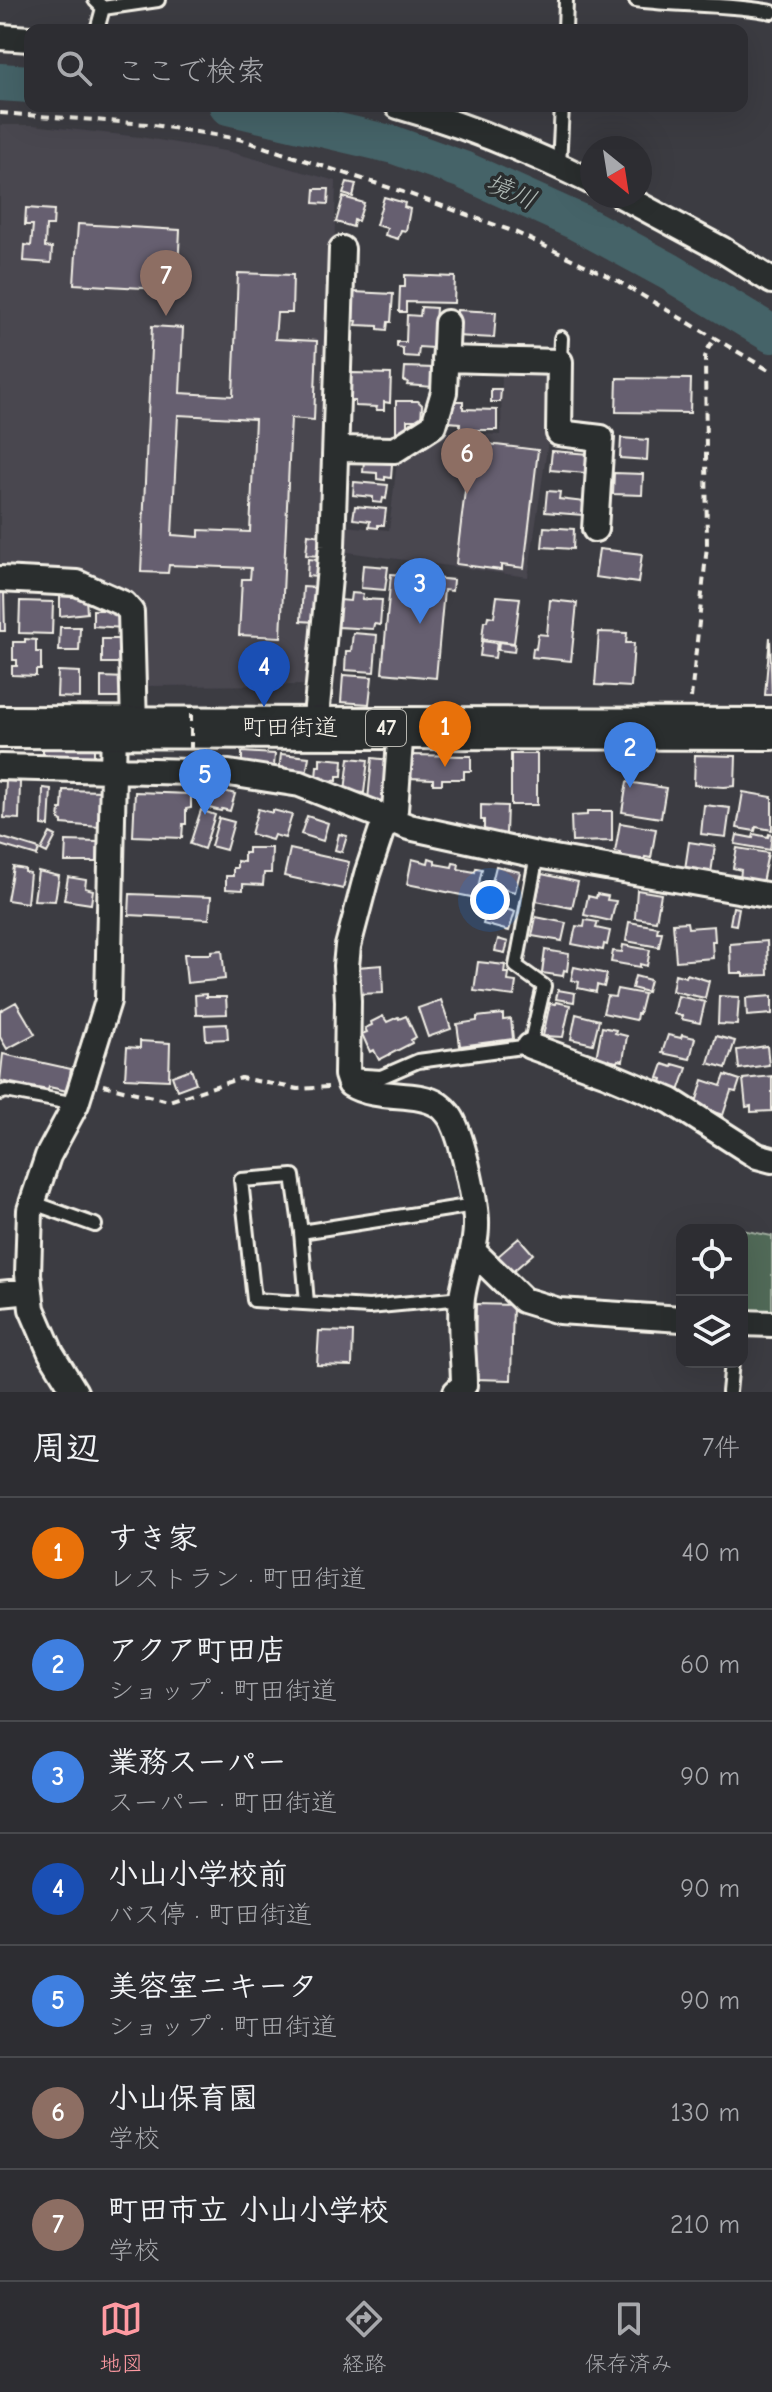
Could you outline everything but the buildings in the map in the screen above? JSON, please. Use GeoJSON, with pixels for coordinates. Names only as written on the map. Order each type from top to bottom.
{"type":"FeatureCollection","features":[{"type":"Feature","properties":{"kind":"main road","name":"町田街道"},"geometry":{"type":"LineString","coordinates":[[0,727],[772,729]]}},
{"type":"Feature","properties":{"kind":"street"},"geometry":{"type":"LineString","coordinates":[[0,37],[24,39]]}},
{"type":"Feature","properties":{"kind":"street"},"geometry":{"type":"LineString","coordinates":[[419,112],[506,142],[580,176]]}},
{"type":"Feature","properties":{"kind":"street"},"geometry":{"type":"LineString","coordinates":[[644,208],[721,249],[772,281]]}},
{"type":"Feature","properties":{"kind":"street"},"geometry":{"type":"LineString","coordinates":[[315,728],[332,546],[342,249]]}},
{"type":"Feature","properties":{"kind":"street"},"geometry":{"type":"LineString","coordinates":[[337,449],[395,450],[434,425],[444,392],[447,323]]}},
{"type":"Feature","properties":{"kind":"street"},"geometry":{"type":"LineString","coordinates":[[445,359],[560,350],[559,433],[601,438],[595,529]]}},
{"type":"Feature","properties":{"kind":"street"},"geometry":{"type":"LineString","coordinates":[[0,579],[77,583],[124,604],[131,612],[124,727],[114,771],[108,1001],[76,1104],[48,1156],[31,1202],[28,1274],[32,1309],[51,1353],[75,1392]]}},
{"type":"Feature","properties":{"kind":"street"},"geometry":{"type":"LineString","coordinates":[[401,727],[395,810],[381,832],[348,946],[348,1080],[360,1090],[419,1098],[439,1105],[453,1120],[460,1139],[477,1225],[474,1252],[462,1298],[464,1385],[456,1392]]}},
{"type":"Feature","properties":{"kind":"street"},"geometry":{"type":"LineString","coordinates":[[0,767],[229,773],[300,784],[409,827],[537,855],[772,896]]}},
{"type":"Feature","properties":{"kind":"street"},"geometry":{"type":"LineString","coordinates":[[530,1046],[671,1101],[757,1156],[772,1160]]}},
{"type":"Feature","properties":{"kind":"street"},"geometry":{"type":"LineString","coordinates":[[474,1252],[523,1300],[559,1311],[676,1319]]}},
{"type":"Feature","properties":{"kind":"street"},"geometry":{"type":"LineString","coordinates":[[0,1294],[30,1291]]}},
{"type":"Feature","properties":{"kind":"street"},"geometry":{"type":"LineString","coordinates":[[748,1323],[772,1324]]}},
{"type":"Feature","properties":{"kind":"lane"},"geometry":{"type":"LineString","coordinates":[[97,24],[99,4],[158,0]]}},
{"type":"Feature","properties":{"kind":"lane"},"geometry":{"type":"LineString","coordinates":[[565,24],[566,0]]}},
{"type":"Feature","properties":{"kind":"lane"},"geometry":{"type":"LineString","coordinates":[[636,0],[669,4],[749,4],[772,12]]}},
{"type":"Feature","properties":{"kind":"lane"},"geometry":{"type":"LineString","coordinates":[[559,166],[562,112]]}},
{"type":"Feature","properties":{"kind":"lane"},"geometry":{"type":"LineString","coordinates":[[348,1080],[381,1077],[418,1061],[530,1046],[544,986],[516,966],[537,855]]}},
{"type":"Feature","properties":{"kind":"lane"},"geometry":{"type":"LineString","coordinates":[[0,1093],[6,1091],[76,1104]]}},
{"type":"Feature","properties":{"kind":"lane"},"geometry":{"type":"LineString","coordinates":[[307,1303],[293,1176],[241,1180],[254,1300],[369,1307],[462,1298]]}},
{"type":"Feature","properties":{"kind":"lane"},"geometry":{"type":"LineString","coordinates":[[31,1202],[95,1225]]}},
{"type":"Feature","properties":{"kind":"lane"},"geometry":{"type":"LineString","coordinates":[[301,1232],[474,1205]]}},
{"type":"Feature","properties":{"kind":"lane"},"geometry":{"type":"LineString","coordinates":[[729,1392],[731,1368]]}},
{"type":"Feature","properties":{"kind":"path"},"geometry":{"type":"LineString","coordinates":[[0,113],[147,124],[239,139],[447,206],[515,232],[616,280],[772,372]]}},
{"type":"Feature","properties":{"kind":"path"},"geometry":{"type":"LineString","coordinates":[[687,728],[707,546],[705,357],[715,337]]}},
{"type":"Feature","properties":{"kind":"path"},"geometry":{"type":"LineString","coordinates":[[191,705],[191,750]]}},
{"type":"Feature","properties":{"kind":"path"},"geometry":{"type":"LineString","coordinates":[[84,1081],[169,1101],[241,1078],[298,1089],[348,1080]]}},
{"type":"Feature","properties":{"kind":"shaded area"},"geometry":{"type":"Polygon","coordinates":[[[0,125],[33,125],[140,137],[230,152],[336,181],[329,451],[311,685],[139,686],[127,597],[68,569],[0,564],[0,125]]]}},
{"type":"Feature","properties":{"kind":"shaded area"},"geometry":{"type":"Polygon","coordinates":[[[502,368],[543,368],[551,377],[548,441],[528,577],[340,551],[343,526],[389,530],[397,462],[445,432],[501,435],[502,368]]]}},
{"type":"Feature","properties":{"kind":"green space"},"geometry":{"type":"Polygon","coordinates":[[[748,1231],[772,1236],[772,1313],[748,1311],[748,1231]]]}},
{"type":"Feature","properties":{"kind":"waterway","name":"境川"},"geometry":{"type":"LineString","coordinates":[[0,82],[24,84]]}},
{"type":"Feature","properties":{"kind":"waterway","name":"境川"},"geometry":{"type":"LineString","coordinates":[[254,112],[394,145],[463,170],[576,221],[670,272],[772,334]]}},
{"type":"Feature","properties":{"kind":"place","name":"町田市立 小山小学校"},"geometry":{"type":"Point","coordinates":[166,316]}},
{"type":"Feature","properties":{"kind":"place","name":"小山保育園"},"geometry":{"type":"Point","coordinates":[467,494]}},
{"type":"Feature","properties":{"kind":"place","name":"業務スーパー"},"geometry":{"type":"Point","coordinates":[420,624]}},
{"type":"Feature","properties":{"kind":"place","name":"小山小学校前"},"geometry":{"type":"Point","coordinates":[264,707]}},
{"type":"Feature","properties":{"kind":"place","name":"すき家"},"geometry":{"type":"Point","coordinates":[445,767]}},
{"type":"Feature","properties":{"kind":"place","name":"アクア町田店"},"geometry":{"type":"Point","coordinates":[630,788]}},
{"type":"Feature","properties":{"kind":"place","name":"美容室ニキータ"},"geometry":{"type":"Point","coordinates":[205,815]}}]}
